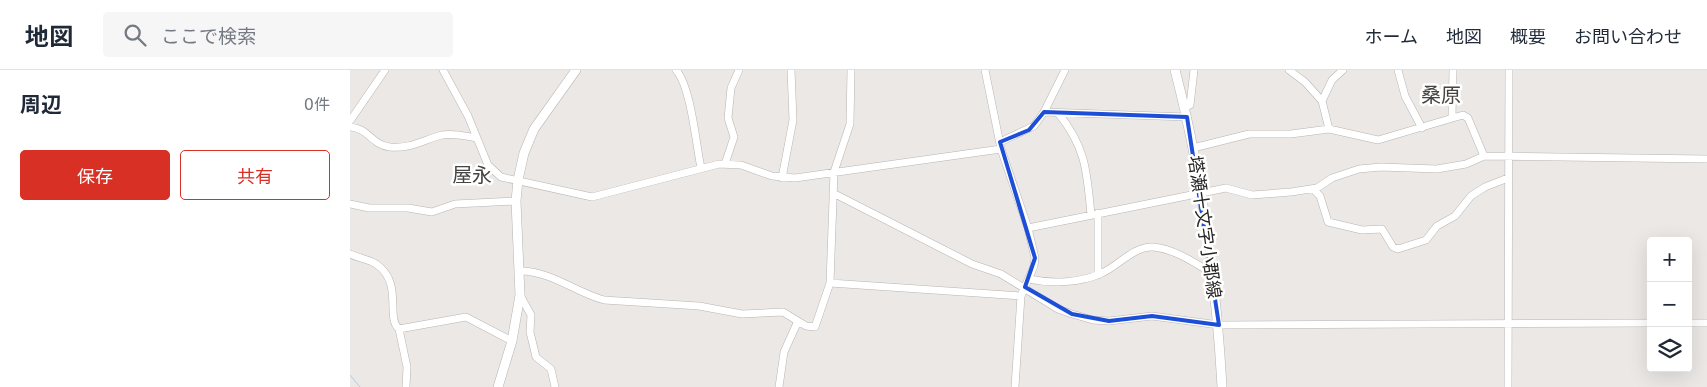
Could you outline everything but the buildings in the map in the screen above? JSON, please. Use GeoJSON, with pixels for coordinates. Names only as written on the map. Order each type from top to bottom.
{"type":"FeatureCollection","features":[{"type":"Feature","properties":{"kind":"main road"},"geometry":{"type":"LineString","coordinates":[[498,387],[512,341],[520,295],[520,271],[515,223],[518,180],[524,153],[534,129],[576,70]]}},
{"type":"Feature","properties":{"kind":"main road","name":"塔瀬十文字小郡線"},"geometry":{"type":"LineString","coordinates":[[1175,70],[1193,148],[1213,274],[1222,387]]}},
{"type":"Feature","properties":{"kind":"street"},"geometry":{"type":"LineString","coordinates":[[350,121],[385,70]]}},
{"type":"Feature","properties":{"kind":"street"},"geometry":{"type":"LineString","coordinates":[[442,70],[468,116],[488,165],[501,177],[592,197],[701,168],[725,164],[741,165],[782,178],[834,172],[1001,145],[1029,130],[1044,112],[1065,70]]}},
{"type":"Feature","properties":{"kind":"street"},"geometry":{"type":"LineString","coordinates":[[676,70],[685,83],[701,168]]}},
{"type":"Feature","properties":{"kind":"street"},"geometry":{"type":"LineString","coordinates":[[725,164],[734,137],[728,118],[731,88],[739,70]]}},
{"type":"Feature","properties":{"kind":"street"},"geometry":{"type":"LineString","coordinates":[[782,178],[792,120],[791,70]]}},
{"type":"Feature","properties":{"kind":"street"},"geometry":{"type":"LineString","coordinates":[[520,271],[544,274],[589,296],[604,300],[699,306],[742,314],[783,312],[810,328],[815,327],[830,283],[834,172],[850,124],[851,70]]}},
{"type":"Feature","properties":{"kind":"street"},"geometry":{"type":"LineString","coordinates":[[985,70],[1001,145],[1028,228],[1035,258],[1030,279],[1021,296],[1015,387]]}},
{"type":"Feature","properties":{"kind":"street"},"geometry":{"type":"LineString","coordinates":[[1185,107],[1191,102],[1194,70]]}},
{"type":"Feature","properties":{"kind":"street"},"geometry":{"type":"LineString","coordinates":[[1289,70],[1304,82],[1322,101],[1329,129]]}},
{"type":"Feature","properties":{"kind":"street"},"geometry":{"type":"LineString","coordinates":[[1322,101],[1332,80],[1343,70]]}},
{"type":"Feature","properties":{"kind":"street"},"geometry":{"type":"LineString","coordinates":[[1398,70],[1404,96],[1422,128]]}},
{"type":"Feature","properties":{"kind":"street"},"geometry":{"type":"LineString","coordinates":[[1452,117],[1454,70]]}},
{"type":"Feature","properties":{"kind":"street"},"geometry":{"type":"LineString","coordinates":[[1508,387],[1507,158],[1509,70]]}},
{"type":"Feature","properties":{"kind":"street"},"geometry":{"type":"LineString","coordinates":[[1044,112],[1187,117]]}},
{"type":"Feature","properties":{"kind":"street"},"geometry":{"type":"LineString","coordinates":[[1058,113],[1073,131],[1081,150],[1088,178],[1094,214],[1098,275]]}},
{"type":"Feature","properties":{"kind":"street"},"geometry":{"type":"LineString","coordinates":[[1193,148],[1249,134],[1291,134],[1329,129],[1378,140],[1463,115],[1468,118],[1484,156]]}},
{"type":"Feature","properties":{"kind":"street"},"geometry":{"type":"LineString","coordinates":[[350,127],[364,130],[374,140],[389,147],[409,147],[449,134],[476,138]]}},
{"type":"Feature","properties":{"kind":"street"},"geometry":{"type":"LineString","coordinates":[[1028,228],[1200,192],[1226,188],[1244,194],[1263,195],[1313,189],[1332,178],[1359,169],[1393,167],[1437,169],[1466,164],[1484,156],[1507,158],[1707,159]]}},
{"type":"Feature","properties":{"kind":"street"},"geometry":{"type":"LineString","coordinates":[[1313,189],[1320,196],[1328,222],[1362,230],[1382,229],[1393,247],[1398,249],[1426,240],[1437,226],[1455,216],[1471,196],[1485,187],[1508,178]]}},
{"type":"Feature","properties":{"kind":"street"},"geometry":{"type":"LineString","coordinates":[[833,192],[972,264],[1002,274],[1058,309],[1093,320],[1121,321],[1152,316],[1218,325],[1647,323]]}},
{"type":"Feature","properties":{"kind":"street"},"geometry":{"type":"LineString","coordinates":[[350,204],[369,208],[408,208],[432,212],[455,204],[516,201]]}},
{"type":"Feature","properties":{"kind":"street"},"geometry":{"type":"LineString","coordinates":[[1030,279],[1050,282],[1088,278],[1114,267],[1136,251],[1153,247],[1190,260],[1213,274]]}},
{"type":"Feature","properties":{"kind":"street"},"geometry":{"type":"LineString","coordinates":[[350,254],[376,264],[385,272],[391,282],[394,320],[399,329],[407,367],[406,387]]}},
{"type":"Feature","properties":{"kind":"street"},"geometry":{"type":"LineString","coordinates":[[830,283],[1021,296]]}},
{"type":"Feature","properties":{"kind":"street"},"geometry":{"type":"LineString","coordinates":[[520,295],[531,316],[530,332],[536,357],[552,369],[555,387]]}},
{"type":"Feature","properties":{"kind":"street"},"geometry":{"type":"LineString","coordinates":[[399,329],[466,317],[512,341]]}},
{"type":"Feature","properties":{"kind":"street"},"geometry":{"type":"LineString","coordinates":[[779,387],[784,352],[798,321]]}},
{"type":"Feature","properties":{"kind":"street"},"geometry":{"type":"LineString","coordinates":[[1692,323],[1707,323]]}},
{"type":"Feature","properties":{"kind":"highlighted area"},"geometry":{"type":"Polygon","coordinates":[[[1044,112],[1187,117],[1219,325],[1152,316],[1109,321],[1072,314],[1025,287],[1035,258],[1000,142],[1029,130],[1044,112]]]}},
{"type":"Feature","properties":{"kind":"waterway"},"geometry":{"type":"LineString","coordinates":[[350,375],[360,387]]}},
{"type":"Feature","properties":{"kind":"district","name":"桑原"},"geometry":{"type":"Point","coordinates":[1441,95]}},
{"type":"Feature","properties":{"kind":"district","name":"屋永"},"geometry":{"type":"Point","coordinates":[472,175]}}]}
